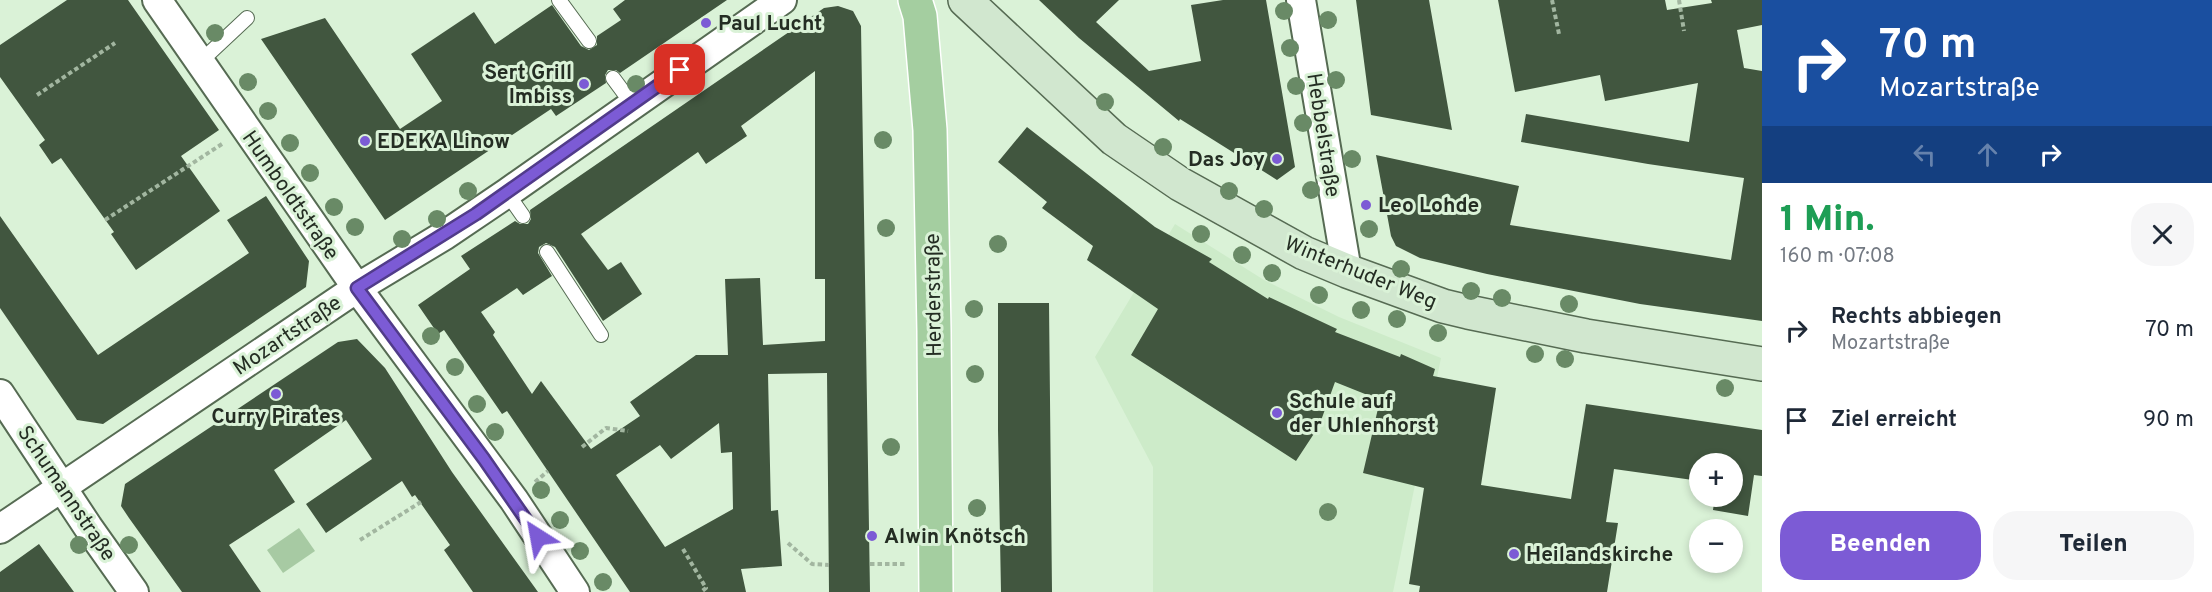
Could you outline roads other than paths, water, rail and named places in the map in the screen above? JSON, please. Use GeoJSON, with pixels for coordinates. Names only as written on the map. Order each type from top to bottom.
{"type":"FeatureCollection","features":[{"type":"Feature","properties":{"kind":"main road","name":"Herderstraße"},"geometry":{"type":"LineString","coordinates":[[915,0],[920,16],[930,130],[936,592]]}},
{"type":"Feature","properties":{"kind":"street","name":"Humboldtstraße"},"geometry":{"type":"LineString","coordinates":[[157,0],[357,288],[496,475],[575,592]]}},
{"type":"Feature","properties":{"kind":"street","name":"Mozartstraße"},"geometry":{"type":"LineString","coordinates":[[0,529],[357,288],[445,235],[515,204],[633,105],[782,0]]}},
{"type":"Feature","properties":{"kind":"street","name":"Winterhuder Weg"},"geometry":{"type":"LineString","coordinates":[[966,0],[1114,139],[1180,184],[1304,253],[1443,306],[1586,336],[1762,364]]}},
{"type":"Feature","properties":{"kind":"street","name":"Hebbelstraße"},"geometry":{"type":"LineString","coordinates":[[1301,0],[1347,271]]}},
{"type":"Feature","properties":{"kind":"street","name":"Schumannstraße"},"geometry":{"type":"LineString","coordinates":[[0,394],[134,592]]}},
{"type":"Feature","properties":{"kind":"lane"},"geometry":{"type":"LineString","coordinates":[[559,0],[589,41]]}},
{"type":"Feature","properties":{"kind":"lane"},"geometry":{"type":"LineString","coordinates":[[200,62],[247,18]]}},
{"type":"Feature","properties":{"kind":"lane"},"geometry":{"type":"LineString","coordinates":[[613,78],[633,105]]}},
{"type":"Feature","properties":{"kind":"lane"},"geometry":{"type":"LineString","coordinates":[[547,252],[601,335]]}},
{"type":"Feature","properties":{"kind":"place","name":"Paul Lucht"},"geometry":{"type":"Point","coordinates":[706,23]}},
{"type":"Feature","properties":{"kind":"place","name":"Sert Grill Imbiss"},"geometry":{"type":"Point","coordinates":[584,84]}},
{"type":"Feature","properties":{"kind":"place","name":"EDEKA Linow"},"geometry":{"type":"Point","coordinates":[365,141]}},
{"type":"Feature","properties":{"kind":"place","name":"Das Joy"},"geometry":{"type":"Point","coordinates":[1277,159]}},
{"type":"Feature","properties":{"kind":"place","name":"Leo Lohde"},"geometry":{"type":"Point","coordinates":[1366,205]}},
{"type":"Feature","properties":{"kind":"place","name":"Curry Pirates"},"geometry":{"type":"Point","coordinates":[276,394]}},
{"type":"Feature","properties":{"kind":"place","name":"Schule auf der Uhlenhorst"},"geometry":{"type":"Point","coordinates":[1277,413]}},
{"type":"Feature","properties":{"kind":"place","name":"Alwin Knötsch"},"geometry":{"type":"Point","coordinates":[872,536]}},
{"type":"Feature","properties":{"kind":"place","name":"Heilandskirche"},"geometry":{"type":"Point","coordinates":[1514,554]}}]}
